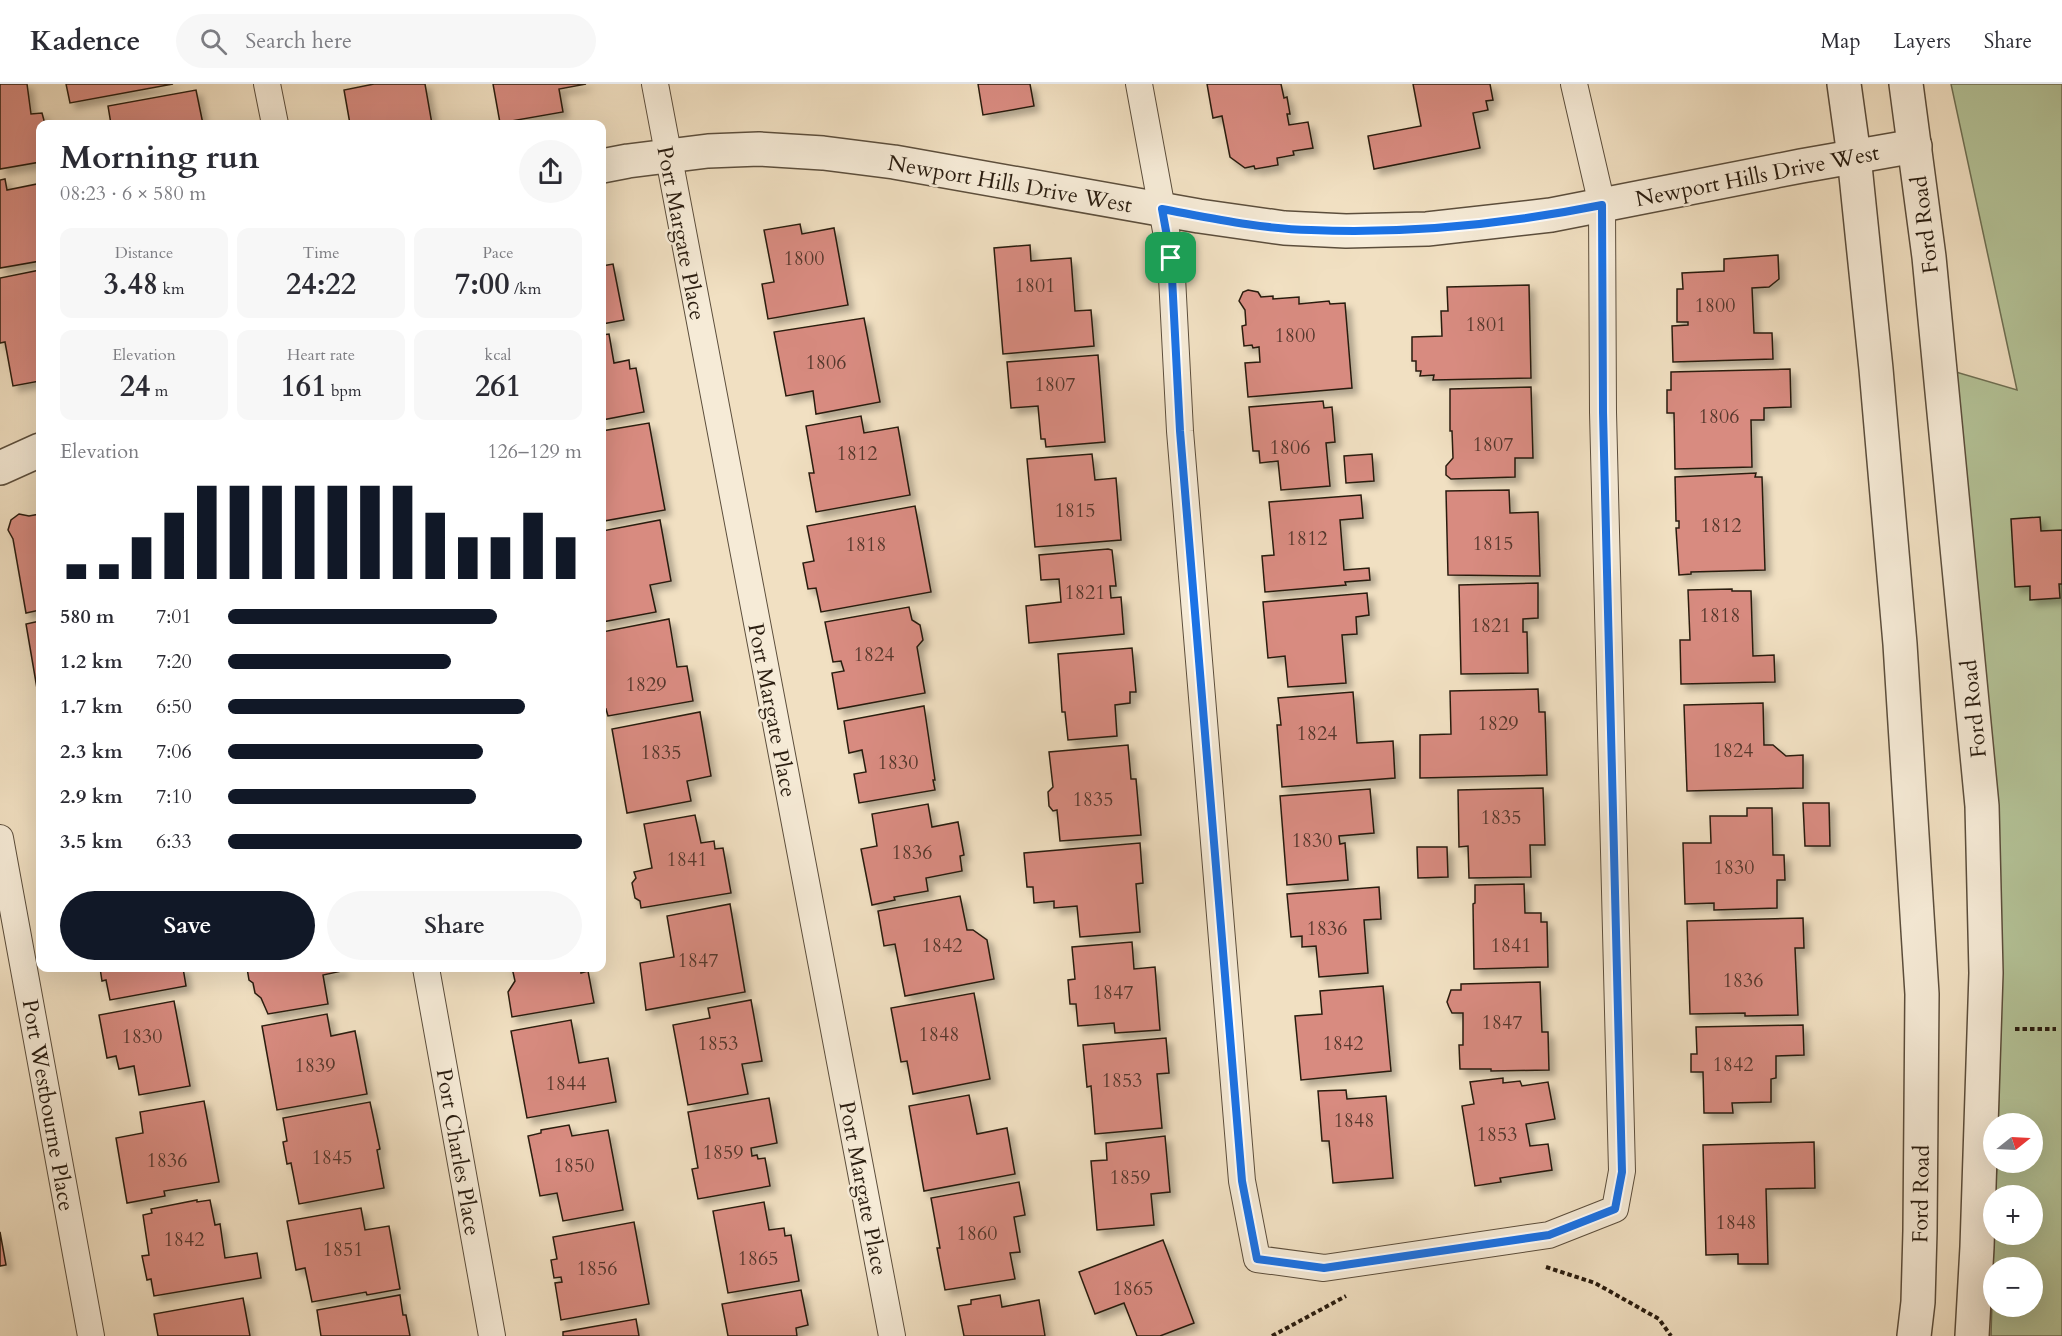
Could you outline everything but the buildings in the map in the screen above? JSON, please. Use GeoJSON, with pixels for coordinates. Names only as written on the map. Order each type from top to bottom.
{"type":"FeatureCollection","features":[{"type":"Feature","properties":{"kind":"street"},"geometry":{"type":"LineString","coordinates":[[267,84],[274,120]]}},
{"type":"Feature","properties":{"kind":"street","name":"Port Margate Place"},"geometry":{"type":"LineString","coordinates":[[655,84],[892,1336]]}},
{"type":"Feature","properties":{"kind":"street"},"geometry":{"type":"LineString","coordinates":[[1139,84],[1171,258],[1181,443],[1242,1181],[1257,1259],[1324,1268],[1549,1235],[1615,1209],[1622,1172],[1603,412],[1602,205],[1574,84]]}},
{"type":"Feature","properties":{"kind":"street","name":"Ford Road"},"geometry":{"type":"LineString","coordinates":[[1844,84],[1854,156],[1876,369],[1900,644],[1922,994],[1920,1231],[1914,1336]]}},
{"type":"Feature","properties":{"kind":"street","name":"Ford Road"},"geometry":{"type":"LineString","coordinates":[[1906,84],[1940,370],[1982,806],[1986,973],[1972,1336]]}},
{"type":"Feature","properties":{"kind":"street","name":"Newport Hills Drive West"},"geometry":{"type":"LineString","coordinates":[[606,165],[708,151],[759,150],[846,155],[1284,228],[1346,231],[1427,229],[1551,215],[1915,146]]}},
{"type":"Feature","properties":{"kind":"street"},"geometry":{"type":"LineString","coordinates":[[0,468],[36,452]]}},
{"type":"Feature","properties":{"kind":"street","name":"Port Westbourne Place"},"geometry":{"type":"LineString","coordinates":[[0,838],[91,1336]]}},
{"type":"Feature","properties":{"kind":"street","name":"Port Charles Place"},"geometry":{"type":"LineString","coordinates":[[427,972],[492,1336]]}},
{"type":"Feature","properties":{"kind":"path"},"geometry":{"type":"LineString","coordinates":[[2013,1029],[2056,1029]]}},
{"type":"Feature","properties":{"kind":"path"},"geometry":{"type":"LineString","coordinates":[[1540,1265],[1595,1283],[1659,1319],[1671,1336]]}},
{"type":"Feature","properties":{"kind":"path"},"geometry":{"type":"LineString","coordinates":[[1272,1336],[1351,1294]]}},
{"type":"Feature","properties":{"kind":"green space"},"geometry":{"type":"Polygon","coordinates":[[[1951,84],[2062,84],[2062,1336],[1991,1336],[1992,1317],[2043,1317],[2043,1257],[1993,1257],[1994,1245],[2043,1245],[2043,1185],[1996,1185],[1996,1173],[2043,1173],[2043,1113],[1998,1113],[2002,983],[1956,372],[2017,390],[1951,84]]]}},
{"type":"Feature","properties":{"kind":"route"},"geometry":{"type":"LineString","coordinates":[[1602,205],[1603,412],[1622,1172],[1615,1209],[1549,1235],[1324,1268],[1257,1259],[1242,1181],[1180,431],[1171,258],[1162,209],[1284,228],[1346,231],[1427,229],[1551,215],[1602,205]]}}]}
